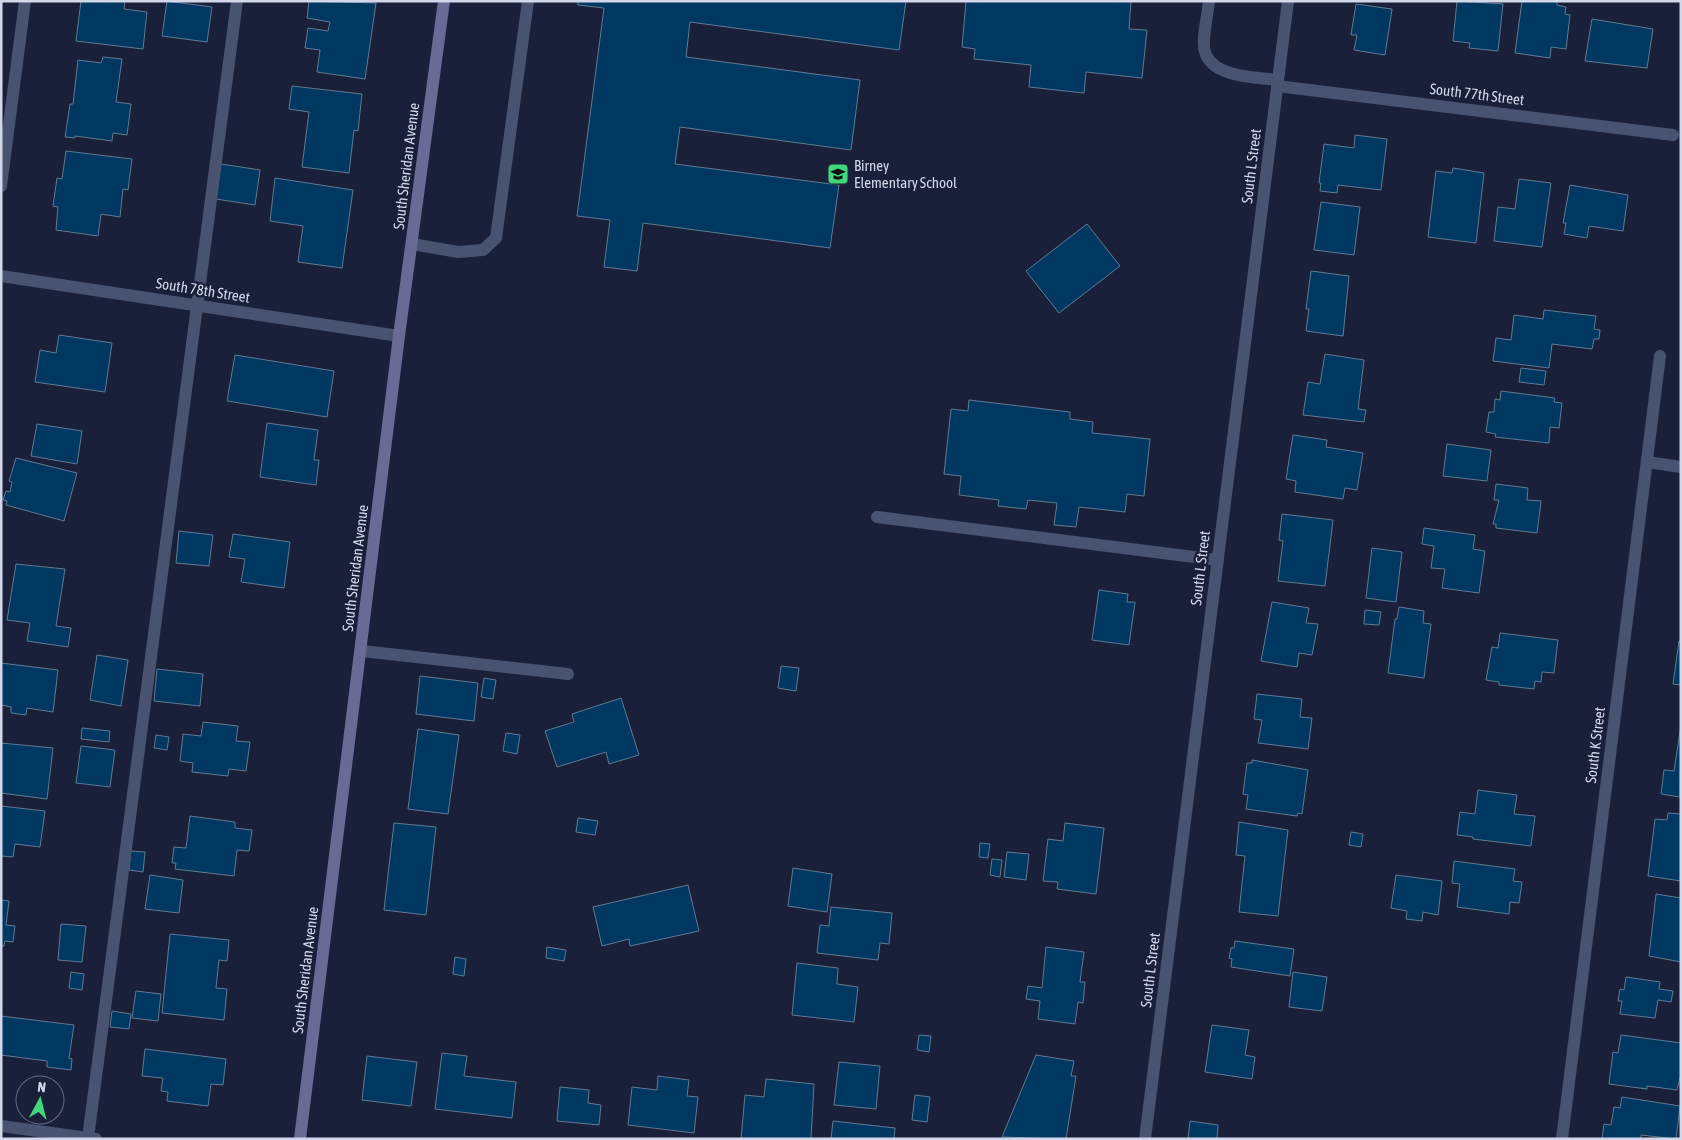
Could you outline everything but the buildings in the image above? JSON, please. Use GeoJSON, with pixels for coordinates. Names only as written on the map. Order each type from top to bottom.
{"type":"FeatureCollection","features":[{"type":"Feature","properties":{"kind":"street"},"geometry":{"type":"LineString","coordinates":[[1,186],[25,1]]}},
{"type":"Feature","properties":{"kind":"street"},"geometry":{"type":"LineString","coordinates":[[1,1126],[92,1138],[237,1]]}},
{"type":"Feature","properties":{"kind":"street","name":"South Sheridan Avenue"},"geometry":{"type":"LineString","coordinates":[[300,1139],[362,651],[399,336],[444,1]]}},
{"type":"Feature","properties":{"kind":"street"},"geometry":{"type":"LineString","coordinates":[[412,244],[458,252],[483,250],[496,238],[528,1]]}},
{"type":"Feature","properties":{"kind":"street","name":"South 77th Street"},"geometry":{"type":"LineString","coordinates":[[1209,1],[1204,52],[1225,73],[1278,83],[1673,135]]}},
{"type":"Feature","properties":{"kind":"street","name":"South L Street"},"geometry":{"type":"LineString","coordinates":[[1145,1139],[1288,1]]}},
{"type":"Feature","properties":{"kind":"street","name":"South 78th Street"},"geometry":{"type":"LineString","coordinates":[[1,276],[399,336]]}},
{"type":"Feature","properties":{"kind":"street","name":"South K Street"},"geometry":{"type":"LineString","coordinates":[[1562,1139],[1660,356]]}},
{"type":"Feature","properties":{"kind":"street"},"geometry":{"type":"LineString","coordinates":[[1647,462],[1681,467]]}},
{"type":"Feature","properties":{"kind":"street"},"geometry":{"type":"LineString","coordinates":[[877,517],[1218,560]]}},
{"type":"Feature","properties":{"kind":"street"},"geometry":{"type":"LineString","coordinates":[[362,651],[568,674]]}},
{"type":"Feature","properties":{"kind":"place","name":"Birney Elementary School"},"geometry":{"type":"Point","coordinates":[838,174]}}]}
